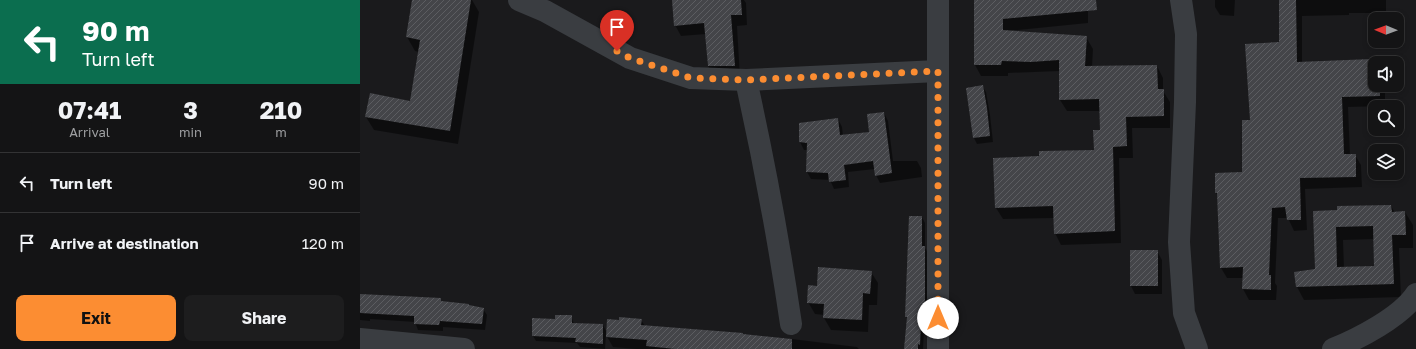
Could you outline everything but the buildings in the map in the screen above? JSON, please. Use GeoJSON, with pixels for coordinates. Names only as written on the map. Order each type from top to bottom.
{"type":"FeatureCollection","features":[{"type":"Feature","properties":{"kind":"street"},"geometry":{"type":"LineString","coordinates":[[519,0],[547,5],[630,58],[691,78],[746,80],[938,71]]}},
{"type":"Feature","properties":{"kind":"street"},"geometry":{"type":"LineString","coordinates":[[938,0],[938,349]]}},
{"type":"Feature","properties":{"kind":"street"},"geometry":{"type":"LineString","coordinates":[[1181,0],[1186,34],[1185,102],[1179,242],[1184,313],[1197,349]]}},
{"type":"Feature","properties":{"kind":"street"},"geometry":{"type":"LineString","coordinates":[[746,80],[763,158],[791,324]]}},
{"type":"Feature","properties":{"kind":"street"},"geometry":{"type":"LineString","coordinates":[[1333,349],[1346,344],[1378,327],[1412,301],[1416,294]]}},
{"type":"Feature","properties":{"kind":"street"},"geometry":{"type":"LineString","coordinates":[[360,339],[464,349]]}},
{"type":"Feature","properties":{"kind":"route"},"geometry":{"type":"LineString","coordinates":[[617,51],[630,58],[691,78],[746,80],[938,71],[938,318]]}}]}
